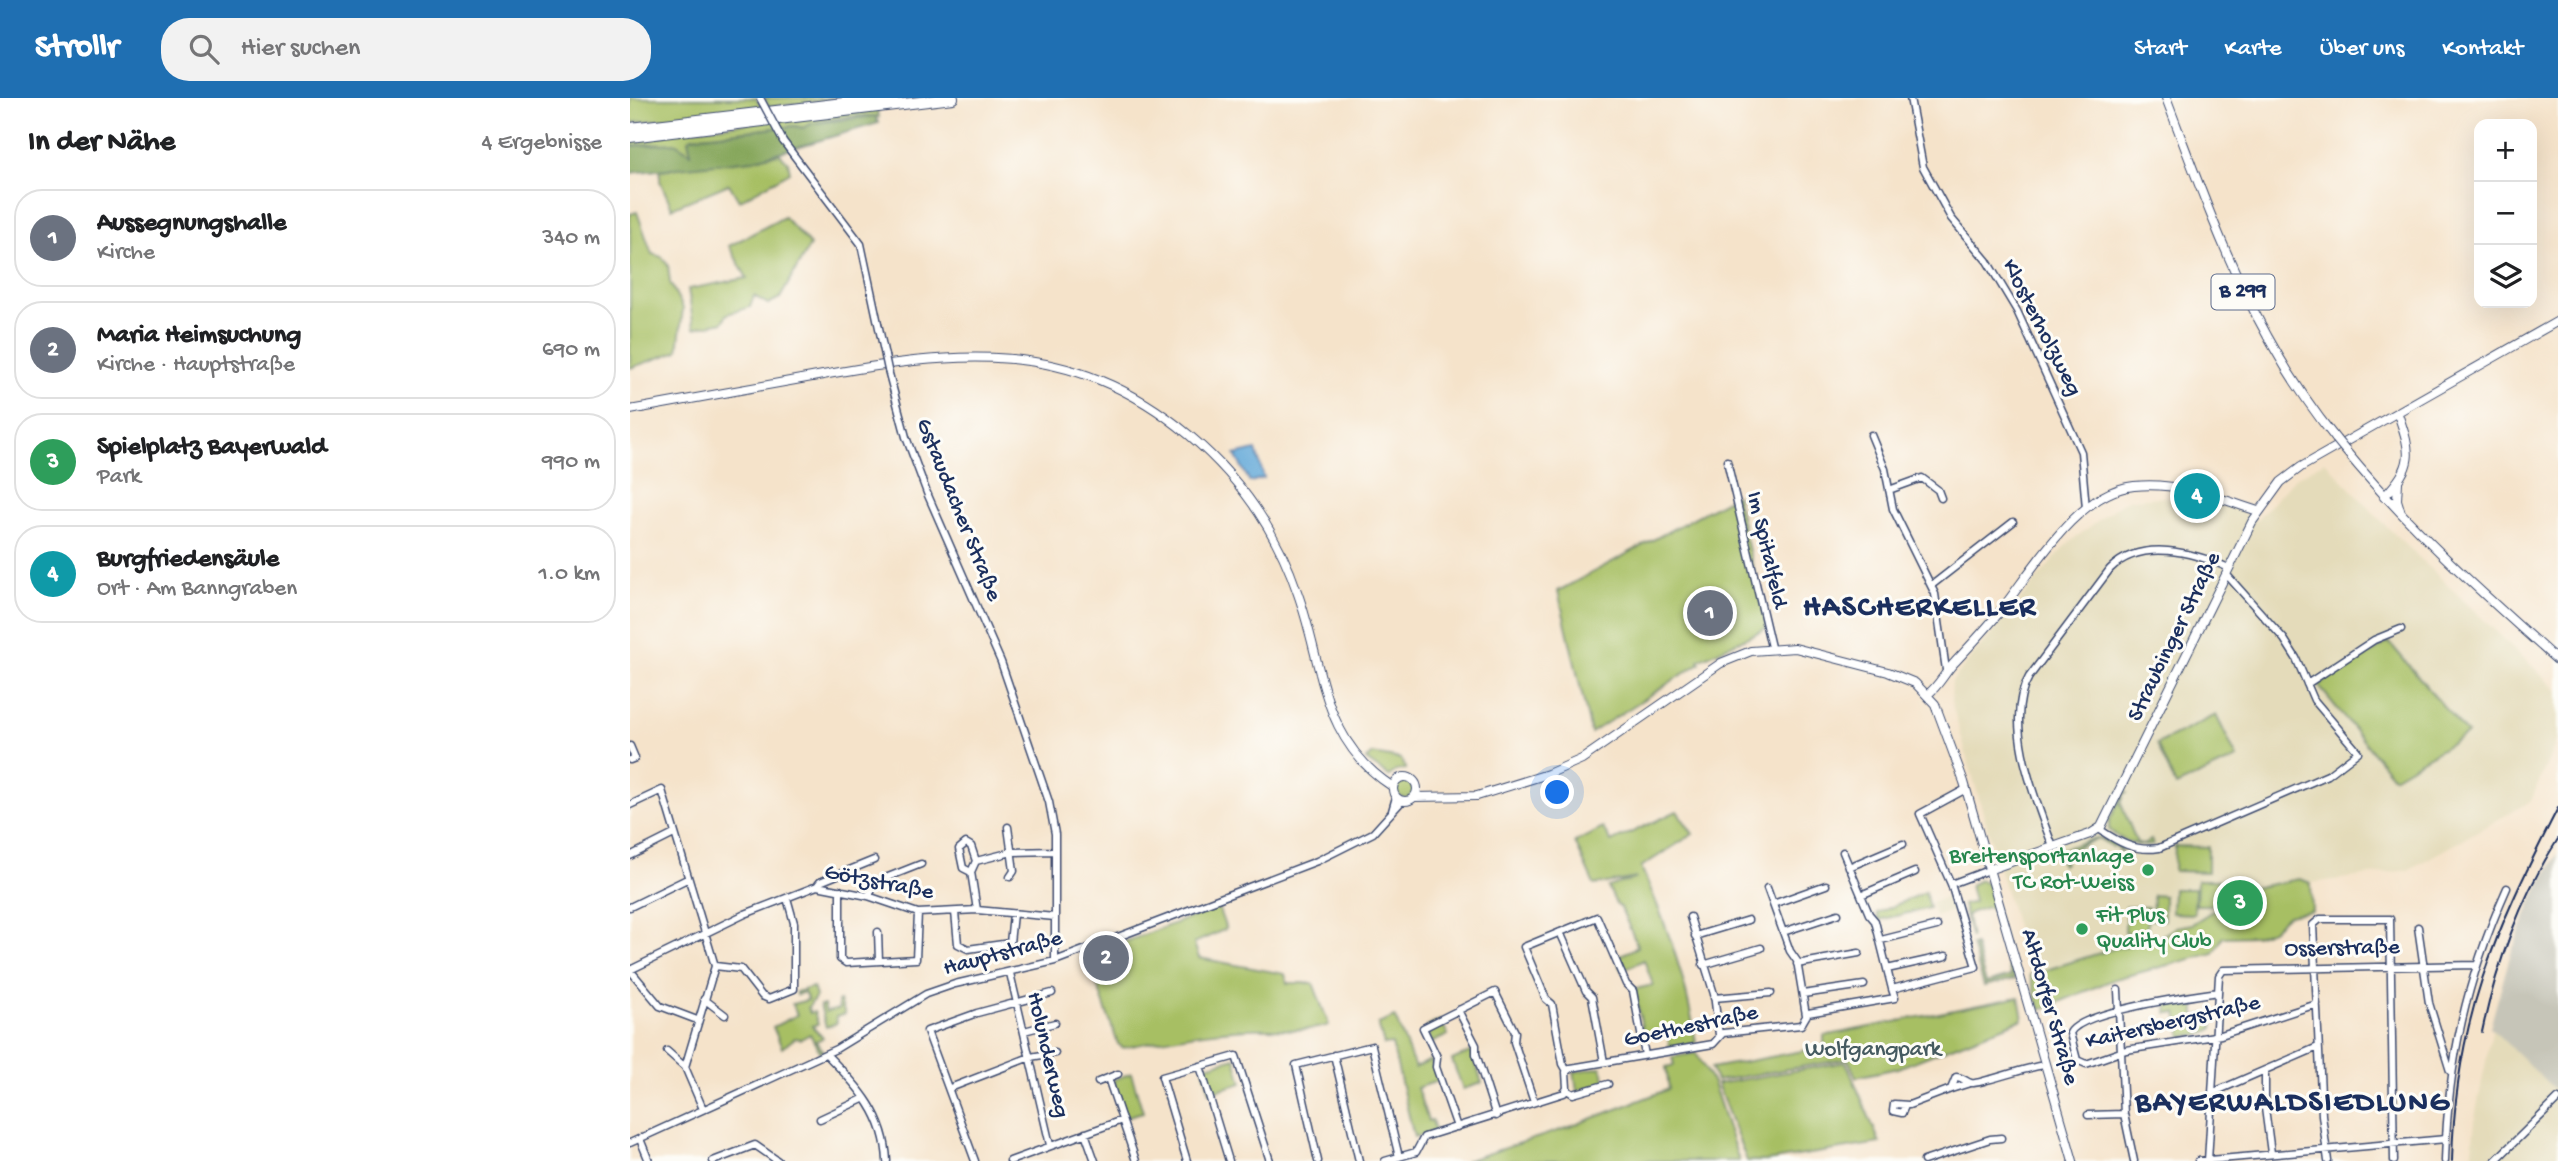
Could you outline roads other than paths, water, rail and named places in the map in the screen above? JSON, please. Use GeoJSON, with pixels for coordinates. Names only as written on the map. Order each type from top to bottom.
{"type":"FeatureCollection","features":[{"type":"Feature","properties":{"kind":"highway"},"geometry":{"type":"LineString","coordinates":[[630,128],[886,98]]}},
{"type":"Feature","properties":{"kind":"highway"},"geometry":{"type":"LineString","coordinates":[[630,137],[953,98]]}},
{"type":"Feature","properties":{"kind":"main road","name":"B 299"},"geometry":{"type":"LineString","coordinates":[[2166,98],[2233,273],[2304,398],[2401,514],[2463,578],[2558,661]]}},
{"type":"Feature","properties":{"kind":"main road"},"geometry":{"type":"LineString","coordinates":[[2384,496],[2398,482],[2408,464],[2409,454],[2398,414],[2558,321]]}},
{"type":"Feature","properties":{"kind":"main road"},"geometry":{"type":"LineString","coordinates":[[630,410],[881,364],[959,355],[1016,358],[1060,367],[1132,395],[1168,417],[1199,443],[1236,482],[1257,510],[1283,554],[1299,595],[1324,692],[1335,721],[1348,745],[1377,774],[1395,784],[1399,799],[1415,794],[1469,798],[1503,789],[1582,759],[1721,663],[1751,651],[1771,647],[1795,648],[1865,666],[1928,690]]}},
{"type":"Feature","properties":{"kind":"main road"},"geometry":{"type":"LineString","coordinates":[[2404,431],[2410,407]]}},
{"type":"Feature","properties":{"kind":"main road","name":"Straubinger Straße"},"geometry":{"type":"LineString","coordinates":[[2099,829],[2124,786],[2258,511],[2290,474],[2398,414]]}},
{"type":"Feature","properties":{"kind":"main road"},"geometry":{"type":"LineString","coordinates":[[2379,424],[2404,431]]}},
{"type":"Feature","properties":{"kind":"main road"},"geometry":{"type":"LineString","coordinates":[[2398,482],[2397,500],[2401,514]]}},
{"type":"Feature","properties":{"kind":"main road"},"geometry":{"type":"LineString","coordinates":[[1928,690],[1998,614],[2066,527],[2086,508],[2121,489],[2149,485],[2209,493],[2258,511]]}},
{"type":"Feature","properties":{"kind":"main road"},"geometry":{"type":"LineString","coordinates":[[1928,690],[1944,673]]}},
{"type":"Feature","properties":{"kind":"main road","name":"Altdorfer Straße"},"geometry":{"type":"LineString","coordinates":[[1928,690],[1965,786],[1991,869],[2073,1161]]}},
{"type":"Feature","properties":{"kind":"main road"},"geometry":{"type":"LineString","coordinates":[[1395,784],[1409,778],[1415,794]]}},
{"type":"Feature","properties":{"kind":"main road"},"geometry":{"type":"LineString","coordinates":[[1991,869],[2099,829]]}},
{"type":"Feature","properties":{"kind":"street","name":"Gstaudacher Straße"},"geometry":{"type":"LineString","coordinates":[[760,98],[783,141],[861,244],[888,370],[906,437],[927,493],[979,609],[1027,736],[1052,813],[1055,851],[1055,961]]}},
{"type":"Feature","properties":{"kind":"street","name":"Klosterholzweg"},"geometry":{"type":"LineString","coordinates":[[1910,98],[1923,167],[1951,218],[1987,261],[2017,311],[2081,452],[2086,508]]}},
{"type":"Feature","properties":{"kind":"street"},"geometry":{"type":"LineString","coordinates":[[1871,435],[1885,469],[1893,509],[1932,585],[1944,673]]}},
{"type":"Feature","properties":{"kind":"street","name":"Im Spitalfeld"},"geometry":{"type":"LineString","coordinates":[[1727,461],[1771,647]]}},
{"type":"Feature","properties":{"kind":"street"},"geometry":{"type":"LineString","coordinates":[[1889,490],[1922,478],[1938,490],[1941,498]]}},
{"type":"Feature","properties":{"kind":"street"},"geometry":{"type":"LineString","coordinates":[[1932,585],[2013,522]]}},
{"type":"Feature","properties":{"kind":"street"},"geometry":{"type":"LineString","coordinates":[[2053,847],[2026,764],[2018,724],[2021,693],[2029,677],[2110,569],[2126,556],[2160,551],[2208,559],[2228,571],[2284,639],[2314,700],[2358,752],[2328,775],[2159,848],[2126,846],[2099,829]]}},
{"type":"Feature","properties":{"kind":"street"},"geometry":{"type":"LineString","coordinates":[[2307,684],[2374,640],[2401,629]]}},
{"type":"Feature","properties":{"kind":"street"},"geometry":{"type":"LineString","coordinates":[[630,746],[632,759]]}},
{"type":"Feature","properties":{"kind":"street"},"geometry":{"type":"LineString","coordinates":[[1965,786],[1920,814],[1951,884],[1991,869]]}},
{"type":"Feature","properties":{"kind":"street"},"geometry":{"type":"LineString","coordinates":[[630,804],[662,790],[715,966],[685,1067]]}},
{"type":"Feature","properties":{"kind":"street","name":"Hauptstraße"},"geometry":{"type":"LineString","coordinates":[[630,1143],[827,1054],[926,994],[955,984],[1055,961],[1277,878],[1366,838],[1390,816],[1399,799]]}},
{"type":"Feature","properties":{"kind":"street"},"geometry":{"type":"LineString","coordinates":[[1008,827],[1014,871],[1010,877]]}},
{"type":"Feature","properties":{"kind":"street"},"geometry":{"type":"LineString","coordinates":[[630,856],[674,834]]}},
{"type":"Feature","properties":{"kind":"street"},"geometry":{"type":"LineString","coordinates":[[971,872],[962,864],[961,845],[969,843],[976,861],[971,872],[976,910]]}},
{"type":"Feature","properties":{"kind":"street"},"geometry":{"type":"LineString","coordinates":[[1849,867],[1903,844]]}},
{"type":"Feature","properties":{"kind":"street"},"geometry":{"type":"LineString","coordinates":[[976,861],[1012,852],[1055,851]]}},
{"type":"Feature","properties":{"kind":"street"},"geometry":{"type":"LineString","coordinates":[[1843,852],[1875,921],[1892,989]]}},
{"type":"Feature","properties":{"kind":"street"},"geometry":{"type":"LineString","coordinates":[[817,886],[820,882],[874,860]]}},
{"type":"Feature","properties":{"kind":"street"},"geometry":{"type":"LineString","coordinates":[[868,896],[878,881],[921,864]]}},
{"type":"Feature","properties":{"kind":"street"},"geometry":{"type":"LineString","coordinates":[[1861,895],[1915,872]]}},
{"type":"Feature","properties":{"kind":"street"},"geometry":{"type":"LineString","coordinates":[[630,907],[687,879]]}},
{"type":"Feature","properties":{"kind":"street","name":"Goethestraße"},"geometry":{"type":"LineString","coordinates":[[1567,1071],[1604,1062],[1713,1044],[1720,1035],[1801,1025],[1806,1022],[1806,1015],[1895,998],[1892,989],[1976,967],[1951,884]]}},
{"type":"Feature","properties":{"kind":"street"},"geometry":{"type":"LineString","coordinates":[[1773,904],[1826,885]]}},
{"type":"Feature","properties":{"kind":"street","name":"Götzstraße"},"geometry":{"type":"LineString","coordinates":[[630,970],[704,934],[817,886],[868,896],[918,913],[976,910],[1055,917]]}},
{"type":"Feature","properties":{"kind":"street"},"geometry":{"type":"LineString","coordinates":[[1768,888],[1797,964],[1806,1015]]}},
{"type":"Feature","properties":{"kind":"street"},"geometry":{"type":"LineString","coordinates":[[2445,1161],[2450,1072],[2476,965],[2507,888]]}},
{"type":"Feature","properties":{"kind":"street"},"geometry":{"type":"LineString","coordinates":[[840,890],[840,959],[846,962],[916,959],[918,913]]}},
{"type":"Feature","properties":{"kind":"street"},"geometry":{"type":"LineString","coordinates":[[715,966],[741,969],[762,996],[769,999],[794,989],[794,923],[787,898]]}},
{"type":"Feature","properties":{"kind":"street"},"geometry":{"type":"LineString","coordinates":[[955,912],[958,944],[968,949],[1010,943],[1013,914]]}},
{"type":"Feature","properties":{"kind":"street"},"geometry":{"type":"LineString","coordinates":[[1783,932],[1838,914]]}},
{"type":"Feature","properties":{"kind":"street"},"geometry":{"type":"LineString","coordinates":[[1567,1090],[1567,1071],[1563,1064],[1552,1004],[1545,998],[1524,947],[1597,917],[1626,984],[1633,991],[1645,1055]]}},
{"type":"Feature","properties":{"kind":"street"},"geometry":{"type":"LineString","coordinates":[[1690,917],[1714,998],[1720,1035]]}},
{"type":"Feature","properties":{"kind":"street"},"geometry":{"type":"LineString","coordinates":[[2328,1161],[2318,1047],[2315,922],[2324,919],[2390,919],[2394,1161]]}},
{"type":"Feature","properties":{"kind":"street"},"geometry":{"type":"LineString","coordinates":[[1695,936],[1748,920]]}},
{"type":"Feature","properties":{"kind":"street"},"geometry":{"type":"LineString","coordinates":[[1881,940],[1937,926]]}},
{"type":"Feature","properties":{"kind":"street"},"geometry":{"type":"LineString","coordinates":[[2418,927],[2429,1003],[2450,1072]]}},
{"type":"Feature","properties":{"kind":"street"},"geometry":{"type":"LineString","coordinates":[[878,932],[879,961]]}},
{"type":"Feature","properties":{"kind":"street"},"geometry":{"type":"LineString","coordinates":[[1560,932],[1586,991],[1592,997],[1604,1062]]}},
{"type":"Feature","properties":{"kind":"street"},"geometry":{"type":"LineString","coordinates":[[1703,965],[1761,948]]}},
{"type":"Feature","properties":{"kind":"street"},"geometry":{"type":"LineString","coordinates":[[1797,964],[1858,953]]}},
{"type":"Feature","properties":{"kind":"street"},"geometry":{"type":"LineString","coordinates":[[1887,969],[1946,956]]}},
{"type":"Feature","properties":{"kind":"street","name":"Osserstraße"},"geometry":{"type":"LineString","coordinates":[[2218,992],[2218,982],[2223,970],[2476,965]]}},
{"type":"Feature","properties":{"kind":"street"},"geometry":{"type":"LineString","coordinates":[[630,970],[660,1006],[697,1020]]}},
{"type":"Feature","properties":{"kind":"street","name":"Holunderweg"},"geometry":{"type":"LineString","coordinates":[[1010,973],[1050,1145]]}},
{"type":"Feature","properties":{"kind":"street"},"geometry":{"type":"LineString","coordinates":[[1803,994],[1864,985]]}},
{"type":"Feature","properties":{"kind":"street"},"geometry":{"type":"LineString","coordinates":[[2118,990],[2124,1114],[2134,1161]]}},
{"type":"Feature","properties":{"kind":"street"},"geometry":{"type":"LineString","coordinates":[[1457,1127],[1436,1067],[1437,1057],[1423,1028],[1495,992],[1515,1032],[1514,1042],[1534,1102]]}},
{"type":"Feature","properties":{"kind":"street"},"geometry":{"type":"LineString","coordinates":[[2119,1010],[2218,992],[2208,1160]]}},
{"type":"Feature","properties":{"kind":"street"},"geometry":{"type":"LineString","coordinates":[[975,1161],[928,1031],[1052,993]]}},
{"type":"Feature","properties":{"kind":"street"},"geometry":{"type":"LineString","coordinates":[[1714,998],[1771,993]]}},
{"type":"Feature","properties":{"kind":"street"},"geometry":{"type":"LineString","coordinates":[[704,999],[725,1015]]}},
{"type":"Feature","properties":{"kind":"street","name":"Kaitersbergstraße"},"geometry":{"type":"LineString","coordinates":[[2119,1010],[2077,1026],[2070,1033],[2080,1063],[2086,1064],[2121,1052],[2216,1036],[2317,1004]]}},
{"type":"Feature","properties":{"kind":"street"},"geometry":{"type":"LineString","coordinates":[[1458,1010],[1476,1045],[1476,1054],[1496,1115]]}},
{"type":"Feature","properties":{"kind":"street"},"geometry":{"type":"LineString","coordinates":[[1024,1031],[1055,1023]]}},
{"type":"Feature","properties":{"kind":"street"},"geometry":{"type":"LineString","coordinates":[[1318,1161],[1296,1065],[1372,1046],[1399,1157]]}},
{"type":"Feature","properties":{"kind":"street"},"geometry":{"type":"LineString","coordinates":[[2212,1093],[2318,1047]]}},
{"type":"Feature","properties":{"kind":"street"},"geometry":{"type":"LineString","coordinates":[[667,1051],[685,1067],[703,1109]]}},
{"type":"Feature","properties":{"kind":"street"},"geometry":{"type":"LineString","coordinates":[[950,1088],[1030,1057],[1055,1053]]}},
{"type":"Feature","properties":{"kind":"street"},"geometry":{"type":"LineString","coordinates":[[827,1054],[879,1118],[886,1139],[887,1161]]}},
{"type":"Feature","properties":{"kind":"street"},"geometry":{"type":"LineString","coordinates":[[1334,1055],[1359,1161]]}},
{"type":"Feature","properties":{"kind":"street"},"geometry":{"type":"LineString","coordinates":[[1187,1161],[1163,1077],[1236,1056],[1270,1161]]}},
{"type":"Feature","properties":{"kind":"street"},"geometry":{"type":"LineString","coordinates":[[1905,1106],[1951,1089],[1956,1077],[1970,1083],[2045,1065]]}},
{"type":"Feature","properties":{"kind":"street"},"geometry":{"type":"LineString","coordinates":[[1200,1066],[1229,1161]]}},
{"type":"Feature","properties":{"kind":"street"},"geometry":{"type":"LineString","coordinates":[[2264,1071],[2265,1108],[2276,1156]]}},
{"type":"Feature","properties":{"kind":"street"},"geometry":{"type":"LineString","coordinates":[[1098,1082],[1118,1074]]}},
{"type":"Feature","properties":{"kind":"street"},"geometry":{"type":"LineString","coordinates":[[1108,1078],[1136,1161]]}},
{"type":"Feature","properties":{"kind":"street"},"geometry":{"type":"LineString","coordinates":[[1567,1090],[1573,1094],[1608,1084]]}},
{"type":"Feature","properties":{"kind":"street"},"geometry":{"type":"LineString","coordinates":[[1385,1161],[1418,1151],[1423,1138],[1567,1090]]}},
{"type":"Feature","properties":{"kind":"street"},"geometry":{"type":"LineString","coordinates":[[820,1119],[865,1098]]}},
{"type":"Feature","properties":{"kind":"street"},"geometry":{"type":"LineString","coordinates":[[2495,1161],[2558,1099]]}},
{"type":"Feature","properties":{"kind":"street"},"geometry":{"type":"LineString","coordinates":[[2088,1115],[2124,1114]]}},
{"type":"Feature","properties":{"kind":"street"},"geometry":{"type":"LineString","coordinates":[[1010,1161],[1122,1120]]}},
{"type":"Feature","properties":{"kind":"street"},"geometry":{"type":"LineString","coordinates":[[1085,1133],[1095,1161]]}},
{"type":"Feature","properties":{"kind":"street"},"geometry":{"type":"LineString","coordinates":[[1924,1161],[1990,1139],[2001,1138]]}},
{"type":"Feature","properties":{"kind":"street"},"geometry":{"type":"LineString","coordinates":[[640,1139],[649,1161]]}},
{"type":"Feature","properties":{"kind":"street"},"geometry":{"type":"LineString","coordinates":[[2198,1161],[2446,1139]]}},
{"type":"Feature","properties":{"kind":"street"},"geometry":{"type":"LineString","coordinates":[[713,1161],[755,1145],[778,1161]]}},
{"type":"Feature","properties":{"kind":"water"},"geometry":{"type":"Polygon","coordinates":[[[1256,450],[1264,478],[1250,482],[1235,455],[1256,450]]]}},
{"type":"Feature","properties":{"kind":"railway"},"geometry":{"type":"LineString","coordinates":[[2452,1161],[2455,1110],[2470,1020],[2515,895],[2558,808]]}},
{"type":"Feature","properties":{"kind":"railway"},"geometry":{"type":"LineString","coordinates":[[2482,1032],[2511,932],[2532,884],[2558,839]]}},
{"type":"Feature","properties":{"kind":"place","name":"Burgfriedensäule"},"geometry":{"type":"Point","coordinates":[2197,496]}},
{"type":"Feature","properties":{"kind":"place","name":"Aussegnungshalle"},"geometry":{"type":"Point","coordinates":[1710,613]}},
{"type":"Feature","properties":{"kind":"place","name":"Breitensportanlage TC Rot-Weiss"},"geometry":{"type":"Point","coordinates":[2148,870]}},
{"type":"Feature","properties":{"kind":"place","name":"Spielplatz Bayerwald"},"geometry":{"type":"Point","coordinates":[2240,903]}},
{"type":"Feature","properties":{"kind":"place","name":"Fit Plus Quality Club"},"geometry":{"type":"Point","coordinates":[2082,929]}},
{"type":"Feature","properties":{"kind":"place","name":"Maria Heimsuchung"},"geometry":{"type":"Point","coordinates":[1106,958]}},
{"type":"Feature","properties":{"kind":"district","name":"HASCHERKELLER"},"geometry":{"type":"Point","coordinates":[1920,609]}},
{"type":"Feature","properties":{"kind":"district","name":"BAYERWALDSIEDLUNG"},"geometry":{"type":"Point","coordinates":[2293,1104]}},
{"type":"Feature","properties":{"kind":"park label","name":"Wolfgangpark"},"geometry":{"type":"Point","coordinates":[1873,1050]}}]}
